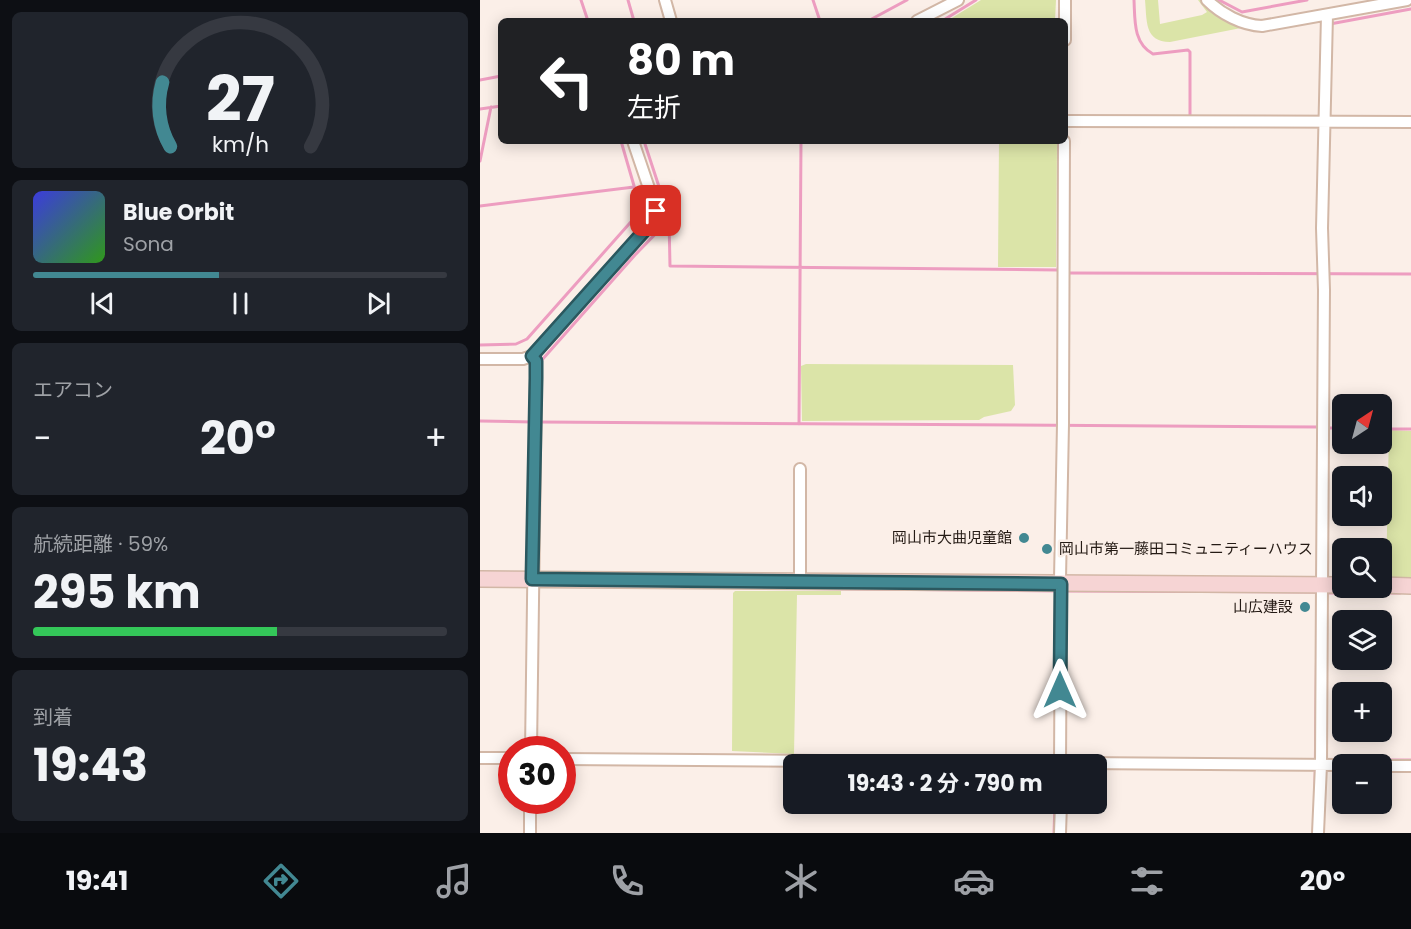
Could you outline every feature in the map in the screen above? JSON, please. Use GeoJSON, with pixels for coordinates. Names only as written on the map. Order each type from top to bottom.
{"type":"FeatureCollection","features":[{"type":"Feature","properties":{"kind":"street"},"geometry":{"type":"LineString","coordinates":[[665,0],[670,18]]}},
{"type":"Feature","properties":{"kind":"street"},"geometry":{"type":"LineString","coordinates":[[923,18],[958,0]]}},
{"type":"Feature","properties":{"kind":"street"},"geometry":{"type":"LineString","coordinates":[[1065,0],[1065,18]]}},
{"type":"Feature","properties":{"kind":"street"},"geometry":{"type":"LineString","coordinates":[[1207,0],[1220,11],[1257,26],[1327,21],[1407,0]]}},
{"type":"Feature","properties":{"kind":"street"},"geometry":{"type":"LineString","coordinates":[[1318,833],[1324,274],[1322,120],[1327,21]]}},
{"type":"Feature","properties":{"kind":"street"},"geometry":{"type":"LineString","coordinates":[[1068,121],[1411,122]]}},
{"type":"Feature","properties":{"kind":"street"},"geometry":{"type":"LineString","coordinates":[[480,359],[532,356],[656,217],[654,203],[634,144]]}},
{"type":"Feature","properties":{"kind":"street"},"geometry":{"type":"LineString","coordinates":[[1060,754],[1064,144]]}},
{"type":"Feature","properties":{"kind":"street"},"geometry":{"type":"LineString","coordinates":[[531,736],[536,378],[536,361],[532,356]]}},
{"type":"Feature","properties":{"kind":"street"},"geometry":{"type":"LineString","coordinates":[[800,469],[800,581]]}},
{"type":"Feature","properties":{"kind":"street"},"geometry":{"type":"LineString","coordinates":[[480,579],[532,584],[800,581],[1061,589],[1322,590],[1332,588]]}},
{"type":"Feature","properties":{"kind":"street"},"geometry":{"type":"LineString","coordinates":[[1392,585],[1411,586]]}},
{"type":"Feature","properties":{"kind":"street"},"geometry":{"type":"LineString","coordinates":[[480,758],[498,758]]}},
{"type":"Feature","properties":{"kind":"street"},"geometry":{"type":"LineString","coordinates":[[576,759],[783,760]]}},
{"type":"Feature","properties":{"kind":"street"},"geometry":{"type":"LineString","coordinates":[[1107,762],[1332,765]]}},
{"type":"Feature","properties":{"kind":"street"},"geometry":{"type":"LineString","coordinates":[[1392,766],[1411,766]]}},
{"type":"Feature","properties":{"kind":"street"},"geometry":{"type":"LineString","coordinates":[[530,814],[530,833]]}},
{"type":"Feature","properties":{"kind":"street"},"geometry":{"type":"LineString","coordinates":[[1060,814],[1060,833]]}},
{"type":"Feature","properties":{"kind":"green space"},"geometry":{"type":"Polygon","coordinates":[[[981,0],[1056,0],[1055,18],[952,18],[981,0]]]}},
{"type":"Feature","properties":{"kind":"green space"},"geometry":{"type":"Polygon","coordinates":[[[1145,0],[1158,0],[1160,24],[1202,15],[1207,12],[1198,0],[1201,0],[1205,5],[1241,28],[1170,42],[1162,41],[1155,38],[1148,28],[1145,0]]]}},
{"type":"Feature","properties":{"kind":"green space"},"geometry":{"type":"Polygon","coordinates":[[[999,144],[1057,144],[1056,267],[998,267],[999,144]]]}},
{"type":"Feature","properties":{"kind":"green space"},"geometry":{"type":"Polygon","coordinates":[[[806,364],[1013,365],[1015,405],[1011,411],[979,420],[802,421],[801,366],[806,364]]]}},
{"type":"Feature","properties":{"kind":"green space"},"geometry":{"type":"Polygon","coordinates":[[[1392,430],[1411,431],[1411,582],[1392,580],[1392,538],[1387,538],[1387,526],[1392,526],[1392,466],[1388,466],[1389,454],[1392,454],[1392,430]]]}},
{"type":"Feature","properties":{"kind":"green space"},"geometry":{"type":"Polygon","coordinates":[[[735,591],[841,591],[841,595],[797,595],[794,754],[732,751],[733,593],[735,591]]]}},
{"type":"Feature","properties":{"kind":"waterway"},"geometry":{"type":"LineString","coordinates":[[581,0],[587,18]]}},
{"type":"Feature","properties":{"kind":"waterway"},"geometry":{"type":"LineString","coordinates":[[628,0],[633,18]]}},
{"type":"Feature","properties":{"kind":"waterway"},"geometry":{"type":"LineString","coordinates":[[813,0],[819,18]]}},
{"type":"Feature","properties":{"kind":"waterway"},"geometry":{"type":"LineString","coordinates":[[874,18],[907,0]]}},
{"type":"Feature","properties":{"kind":"waterway"},"geometry":{"type":"LineString","coordinates":[[947,18],[976,0]]}},
{"type":"Feature","properties":{"kind":"waterway"},"geometry":{"type":"LineString","coordinates":[[1134,0],[1136,30],[1146,49],[1153,54],[1188,50],[1190,52],[1190,117]]}},
{"type":"Feature","properties":{"kind":"waterway"},"geometry":{"type":"LineString","coordinates":[[1219,0],[1242,12],[1307,0]]}},
{"type":"Feature","properties":{"kind":"waterway"},"geometry":{"type":"LineString","coordinates":[[1330,24],[1411,9]]}},
{"type":"Feature","properties":{"kind":"waterway"},"geometry":{"type":"LineString","coordinates":[[480,80],[498,77]]}},
{"type":"Feature","properties":{"kind":"waterway"},"geometry":{"type":"LineString","coordinates":[[480,109],[498,106]]}},
{"type":"Feature","properties":{"kind":"waterway"},"geometry":{"type":"LineString","coordinates":[[480,161],[491,107]]}},
{"type":"Feature","properties":{"kind":"waterway"},"geometry":{"type":"LineString","coordinates":[[480,345],[516,344],[527,339],[637,215],[640,210],[639,203],[622,144]]}},
{"type":"Feature","properties":{"kind":"waterway"},"geometry":{"type":"LineString","coordinates":[[541,361],[669,220],[645,144]]}},
{"type":"Feature","properties":{"kind":"waterway"},"geometry":{"type":"LineString","coordinates":[[799,424],[801,144]]}},
{"type":"Feature","properties":{"kind":"waterway"},"geometry":{"type":"LineString","coordinates":[[480,206],[634,187]]}},
{"type":"Feature","properties":{"kind":"waterway"},"geometry":{"type":"LineString","coordinates":[[669,220],[670,266],[1059,270]]}},
{"type":"Feature","properties":{"kind":"waterway"},"geometry":{"type":"LineString","coordinates":[[1065,273],[1411,274]]}},
{"type":"Feature","properties":{"kind":"waterway"},"geometry":{"type":"LineString","coordinates":[[480,421],[533,422]]}},
{"type":"Feature","properties":{"kind":"waterway"},"geometry":{"type":"LineString","coordinates":[[539,422],[1320,427]]}},
{"type":"Feature","properties":{"kind":"waterway"},"geometry":{"type":"LineString","coordinates":[[1326,428],[1332,428]]}},
{"type":"Feature","properties":{"kind":"waterway"},"geometry":{"type":"LineString","coordinates":[[1392,429],[1411,429]]}},
{"type":"Feature","properties":{"kind":"waterway"},"geometry":{"type":"LineString","coordinates":[[762,588],[1058,591]]}},
{"type":"Feature","properties":{"kind":"waterway"},"geometry":{"type":"LineString","coordinates":[[1065,591],[1319,592]]}},
{"type":"Feature","properties":{"kind":"waterway"},"geometry":{"type":"LineString","coordinates":[[1326,593],[1400,593]]}},
{"type":"Feature","properties":{"kind":"waterway"},"geometry":{"type":"LineString","coordinates":[[1315,792],[1317,619]]}},
{"type":"Feature","properties":{"kind":"waterway"},"geometry":{"type":"LineString","coordinates":[[1392,760],[1411,760]]}},
{"type":"Feature","properties":{"kind":"waterway"},"geometry":{"type":"LineString","coordinates":[[1054,833],[1055,814]]}},
{"type":"Feature","properties":{"kind":"place","name":"岡山市大曲児童館"},"geometry":{"type":"Point","coordinates":[1024,538]}},
{"type":"Feature","properties":{"kind":"place","name":"岡山市第一藤田コミュニティーハウス"},"geometry":{"type":"Point","coordinates":[1047,549]}},
{"type":"Feature","properties":{"kind":"place","name":"山広建設"},"geometry":{"type":"Point","coordinates":[1305,607]}},
{"type":"Feature","properties":{"kind":"route"},"geometry":{"type":"LineString","coordinates":[[656,211],[654,220],[532,356],[536,361],[536,378],[532,579],[1061,584],[1060,690]]}}]}
